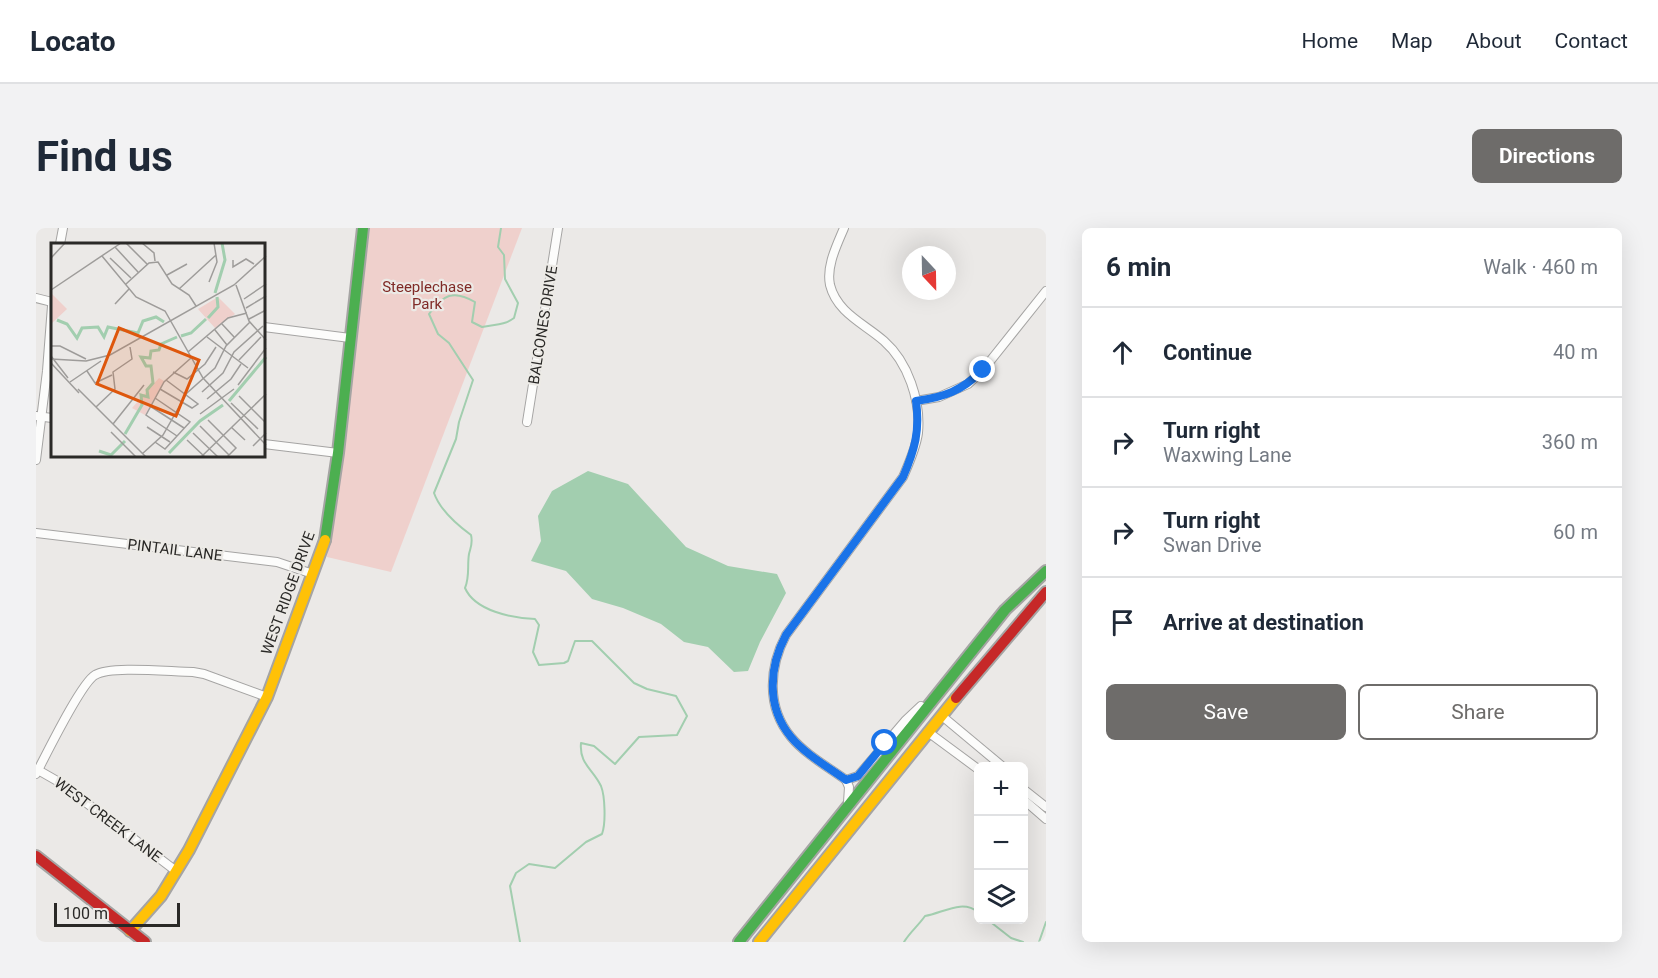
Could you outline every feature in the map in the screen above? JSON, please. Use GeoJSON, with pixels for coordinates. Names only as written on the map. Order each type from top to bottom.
{"type":"FeatureCollection","features":[{"type":"Feature","properties":{"kind":"main road","name":"WEST RIDGE DRIVE"},"geometry":{"type":"LineString","coordinates":[[130,931],[161,896],[176,871],[267,697],[323,548],[339,453],[363,228]]}},
{"type":"Feature","properties":{"kind":"main road"},"geometry":{"type":"LineString","coordinates":[[739,942],[940,688],[1046,564]]}},
{"type":"Feature","properties":{"kind":"main road"},"geometry":{"type":"LineString","coordinates":[[1005,610],[1046,571]]}},
{"type":"Feature","properties":{"kind":"main road"},"geometry":{"type":"LineString","coordinates":[[759,942],[928,732],[1029,609],[1046,592]]}},
{"type":"Feature","properties":{"kind":"main road"},"geometry":{"type":"LineString","coordinates":[[36,856],[145,942]]}},
{"type":"Feature","properties":{"kind":"street"},"geometry":{"type":"LineString","coordinates":[[60,243],[63,228]]}},
{"type":"Feature","properties":{"kind":"street","name":"BALCONES DRIVE"},"geometry":{"type":"LineString","coordinates":[[527,422],[558,228]]}},
{"type":"Feature","properties":{"kind":"street"},"geometry":{"type":"LineString","coordinates":[[844,228],[831,259],[830,284],[834,294],[853,318],[883,340],[891,349],[909,379],[916,401],[918,434],[903,477],[786,635],[774,663],[772,686],[775,706],[790,736],[846,780],[849,788],[848,805]]}},
{"type":"Feature","properties":{"kind":"street"},"geometry":{"type":"LineString","coordinates":[[916,401],[939,397],[968,384],[983,370],[1046,291]]}},
{"type":"Feature","properties":{"kind":"street"},"geometry":{"type":"LineString","coordinates":[[36,298],[51,304]]}},
{"type":"Feature","properties":{"kind":"street"},"geometry":{"type":"LineString","coordinates":[[36,460],[51,313]]}},
{"type":"Feature","properties":{"kind":"street"},"geometry":{"type":"LineString","coordinates":[[266,327],[350,338]]}},
{"type":"Feature","properties":{"kind":"street"},"geometry":{"type":"LineString","coordinates":[[266,444],[339,453]]}},
{"type":"Feature","properties":{"kind":"street","name":"PINTAIL LANE"},"geometry":{"type":"LineString","coordinates":[[36,533],[277,562],[313,574]]}},
{"type":"Feature","properties":{"kind":"street"},"geometry":{"type":"LineString","coordinates":[[37,772],[82,688],[95,675],[112,670],[193,672],[267,697]]}},
{"type":"Feature","properties":{"kind":"street"},"geometry":{"type":"LineString","coordinates":[[846,780],[858,776],[905,721],[940,688]]}},
{"type":"Feature","properties":{"kind":"street"},"geometry":{"type":"LineString","coordinates":[[942,716],[997,762]]}},
{"type":"Feature","properties":{"kind":"street"},"geometry":{"type":"LineString","coordinates":[[928,732],[974,766]]}},
{"type":"Feature","properties":{"kind":"street","name":"WEST CREEK LANE"},"geometry":{"type":"LineString","coordinates":[[37,772],[59,782],[176,871]]}},
{"type":"Feature","properties":{"kind":"street"},"geometry":{"type":"LineString","coordinates":[[1028,793],[1046,807]]}},
{"type":"Feature","properties":{"kind":"street"},"geometry":{"type":"LineString","coordinates":[[1028,803],[1046,819]]}},
{"type":"Feature","properties":{"kind":"green space","name":"Steeplechase Park"},"geometry":{"type":"Polygon","coordinates":[[[370,228],[522,228],[391,572],[327,557],[370,228]]]}},
{"type":"Feature","properties":{"kind":"shaded area"},"geometry":{"type":"Polygon","coordinates":[[[588,471],[628,484],[686,547],[728,566],[777,574],[786,593],[760,642],[748,671],[734,672],[708,647],[684,642],[661,624],[623,608],[592,599],[566,571],[531,561],[541,541],[538,516],[552,491],[588,471]]]}},
{"type":"Feature","properties":{"kind":"waterway"},"geometry":{"type":"LineString","coordinates":[[501,228],[498,247],[504,255],[505,279],[518,303],[514,318],[502,324],[482,327],[472,322],[475,302],[454,295],[444,298],[429,314],[438,334],[449,343],[473,380],[459,422],[456,439],[434,493],[449,516],[471,535],[465,588],[470,596],[485,608],[505,615],[535,619],[539,625],[533,652],[539,665],[564,663],[568,661],[575,641],[592,641],[634,683],[647,689],[676,696],[687,716],[677,735],[639,737],[615,764],[594,746],[581,743],[584,761],[598,780],[602,790],[604,803],[602,834],[586,842],[555,868],[529,864],[516,873],[510,886],[520,942]]}},
{"type":"Feature","properties":{"kind":"waterway"},"geometry":{"type":"LineString","coordinates":[[904,942],[925,916],[959,907],[974,909]]}},
{"type":"Feature","properties":{"kind":"waterway"},"geometry":{"type":"LineString","coordinates":[[1039,942],[1046,922]]}},
{"type":"Feature","properties":{"kind":"waterway"},"geometry":{"type":"LineString","coordinates":[[993,924],[1011,938],[1023,942]]}},
{"type":"Feature","properties":{"kind":"traffic: fast"},"geometry":{"type":"LineString","coordinates":[[325,540],[338,453],[363,228]]}},
{"type":"Feature","properties":{"kind":"traffic: fast"},"geometry":{"type":"LineString","coordinates":[[739,942],[1005,610],[1046,571]]}},
{"type":"Feature","properties":{"kind":"traffic: slow"},"geometry":{"type":"LineString","coordinates":[[130,931],[161,896],[189,850],[267,697],[325,540]]}},
{"type":"Feature","properties":{"kind":"traffic: slow"},"geometry":{"type":"LineString","coordinates":[[759,942],[956,698]]}},
{"type":"Feature","properties":{"kind":"traffic: jam"},"geometry":{"type":"LineString","coordinates":[[956,698],[1046,592]]}},
{"type":"Feature","properties":{"kind":"traffic: jam"},"geometry":{"type":"LineString","coordinates":[[36,856],[145,942]]}},
{"type":"Feature","properties":{"kind":"route"},"geometry":{"type":"LineString","coordinates":[[885,743],[858,776],[846,780],[800,746],[783,725],[775,706],[772,686],[774,663],[786,635],[903,477],[918,434],[916,401],[952,393],[968,384],[983,370]]}}]}
